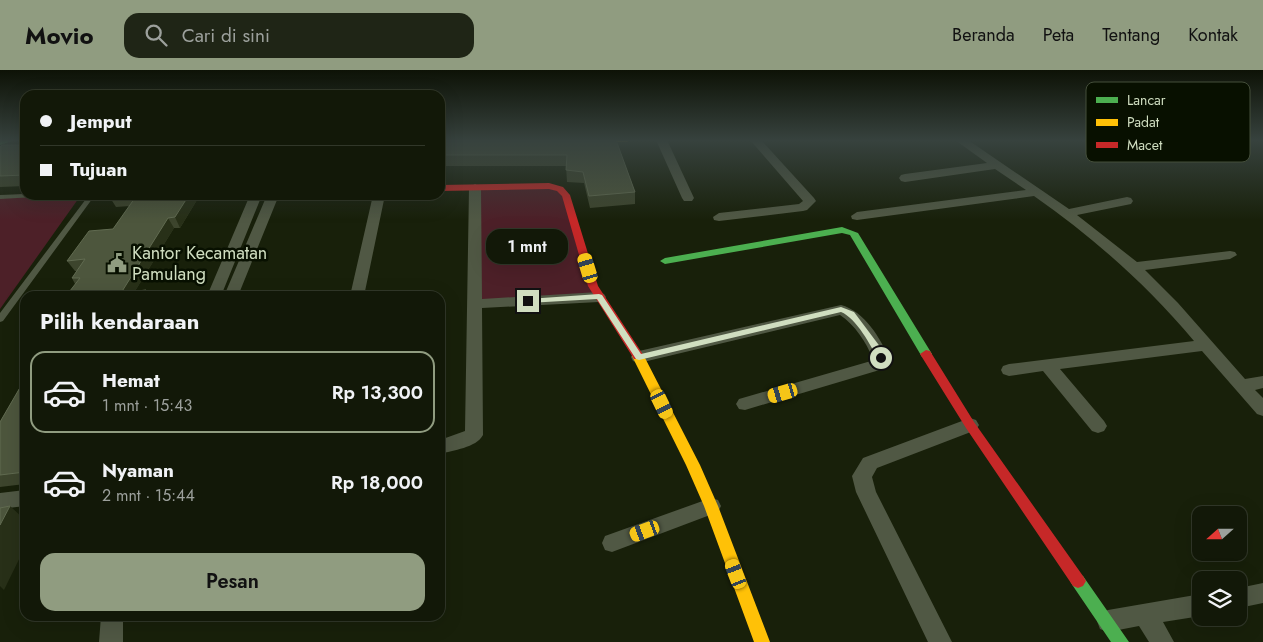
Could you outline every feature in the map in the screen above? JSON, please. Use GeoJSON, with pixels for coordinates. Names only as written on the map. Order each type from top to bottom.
{"type":"FeatureCollection","features":[{"type":"Feature","properties":{"kind":"street"},"geometry":{"type":"LineString","coordinates":[[673,167],[688,198]]}},
{"type":"Feature","properties":{"kind":"street"},"geometry":{"type":"LineString","coordinates":[[719,217],[803,207],[810,201],[779,167]]}},
{"type":"Feature","properties":{"kind":"street"},"geometry":{"type":"LineString","coordinates":[[905,178],[986,167]]}},
{"type":"Feature","properties":{"kind":"street"},"geometry":{"type":"LineString","coordinates":[[1000,167],[1100,238],[1134,267],[1163,296],[1204,345],[1263,409]]}},
{"type":"Feature","properties":{"kind":"street"},"geometry":{"type":"LineString","coordinates":[[445,188],[548,186],[560,189],[566,195],[593,286],[639,357],[711,506],[762,642]]}},
{"type":"Feature","properties":{"kind":"street"},"geometry":{"type":"LineString","coordinates":[[445,445],[464,440],[474,435],[475,188]]}},
{"type":"Feature","properties":{"kind":"street"},"geometry":{"type":"LineString","coordinates":[[857,216],[1036,192]]}},
{"type":"Feature","properties":{"kind":"street"},"geometry":{"type":"LineString","coordinates":[[216,291],[254,200]]}},
{"type":"Feature","properties":{"kind":"street"},"geometry":{"type":"LineString","coordinates":[[233,291],[271,200]]}},
{"type":"Feature","properties":{"kind":"street"},"geometry":{"type":"LineString","coordinates":[[358,291],[379,200]]}},
{"type":"Feature","properties":{"kind":"street"},"geometry":{"type":"LineString","coordinates":[[1066,213],[1127,201]]}},
{"type":"Feature","properties":{"kind":"street"},"geometry":{"type":"LineString","coordinates":[[665,261],[842,230],[853,233],[970,424],[1121,642]]}},
{"type":"Feature","properties":{"kind":"street"},"geometry":{"type":"LineString","coordinates":[[235,248],[252,246]]}},
{"type":"Feature","properties":{"kind":"street"},"geometry":{"type":"LineString","coordinates":[[1134,267],[1230,255]]}},
{"type":"Feature","properties":{"kind":"street"},"geometry":{"type":"LineString","coordinates":[[475,304],[599,297]]}},
{"type":"Feature","properties":{"kind":"street"},"geometry":{"type":"LineString","coordinates":[[639,357],[841,310],[851,313],[878,350],[881,358],[877,365],[745,404]]}},
{"type":"Feature","properties":{"kind":"street"},"geometry":{"type":"LineString","coordinates":[[1009,370],[1204,345]]}},
{"type":"Feature","properties":{"kind":"street"},"geometry":{"type":"LineString","coordinates":[[1047,365],[1098,426]]}},
{"type":"Feature","properties":{"kind":"street"},"geometry":{"type":"LineString","coordinates":[[1241,386],[1263,382]]}},
{"type":"Feature","properties":{"kind":"street"},"geometry":{"type":"LineString","coordinates":[[940,642],[866,492],[862,476],[870,463],[970,424]]}},
{"type":"Feature","properties":{"kind":"street"},"geometry":{"type":"LineString","coordinates":[[0,501],[20,499]]}},
{"type":"Feature","properties":{"kind":"street"},"geometry":{"type":"LineString","coordinates":[[612,543],[711,506]]}},
{"type":"Feature","properties":{"kind":"street"},"geometry":{"type":"LineString","coordinates":[[1247,597],[1263,594]]}},
{"type":"Feature","properties":{"kind":"street"},"geometry":{"type":"LineString","coordinates":[[1108,621],[1192,607]]}},
{"type":"Feature","properties":{"kind":"street"},"geometry":{"type":"LineString","coordinates":[[1145,615],[1162,642]]}},
{"type":"Feature","properties":{"kind":"street"},"geometry":{"type":"LineString","coordinates":[[111,642],[112,621]]}},
{"type":"Feature","properties":{"kind":"lane"},"geometry":{"type":"LineString","coordinates":[[0,197],[20,196]]}},
{"type":"Feature","properties":{"kind":"lane"},"geometry":{"type":"LineString","coordinates":[[21,291],[88,200]]}},
{"type":"Feature","properties":{"kind":"lane"},"geometry":{"type":"LineString","coordinates":[[0,319],[20,292]]}},
{"type":"Feature","properties":{"kind":"shaded area"},"geometry":{"type":"Polygon","coordinates":[[[475,188],[560,189],[599,297],[475,304],[475,188]]]}},
{"type":"Feature","properties":{"kind":"shaded area"},"geometry":{"type":"Polygon","coordinates":[[[20,194],[20,200],[77,200],[0,309],[0,196],[20,194]]]}},
{"type":"Feature","properties":{"kind":"building"},"geometry":{"type":"Polygon","coordinates":[[[0,167],[20,167],[20,175],[0,176],[0,167]]]}},
{"type":"Feature","properties":{"kind":"building"},"geometry":{"type":"Polygon","coordinates":[[[566,167],[626,167],[635,192],[589,196],[583,172],[566,170],[566,167]]]}},
{"type":"Feature","properties":{"kind":"building"},"geometry":{"type":"Polygon","coordinates":[[[133,200],[186,200],[175,217],[168,218],[122,291],[70,291],[80,278],[72,278],[85,259],[67,261],[89,231],[113,229],[133,200]]]}},
{"type":"Feature","properties":{"kind":"building"},"geometry":{"type":"Polygon","coordinates":[[[20,388],[20,473],[0,475],[0,422],[20,388]]]}},
{"type":"Feature","properties":{"kind":"building"},"geometry":{"type":"Polygon","coordinates":[[[10,506],[0,525],[0,508],[10,506]]]}},
{"type":"Feature","properties":{"kind":"traffic: fast"},"geometry":{"type":"LineString","coordinates":[[665,261],[842,230],[853,233],[926,354]]}},
{"type":"Feature","properties":{"kind":"traffic: fast"},"geometry":{"type":"LineString","coordinates":[[1078,581],[1121,642]]}},
{"type":"Feature","properties":{"kind":"traffic: slow"},"geometry":{"type":"LineString","coordinates":[[638,356],[693,465],[711,506],[762,642]]}},
{"type":"Feature","properties":{"kind":"traffic: jam"},"geometry":{"type":"LineString","coordinates":[[445,188],[549,186],[560,189],[566,195],[593,286],[638,356]]}},
{"type":"Feature","properties":{"kind":"traffic: jam"},"geometry":{"type":"LineString","coordinates":[[926,354],[970,425],[1078,581]]}},
{"type":"Feature","properties":{"kind":"place","name":"Kantor Kecamatan Pamulang"},"geometry":{"type":"Point","coordinates":[117,263]}},
{"type":"Feature","properties":{"kind":"route"},"geometry":{"type":"LineString","coordinates":[[528,301],[599,297],[639,357],[841,310],[851,313],[878,350],[881,358]]}}]}
